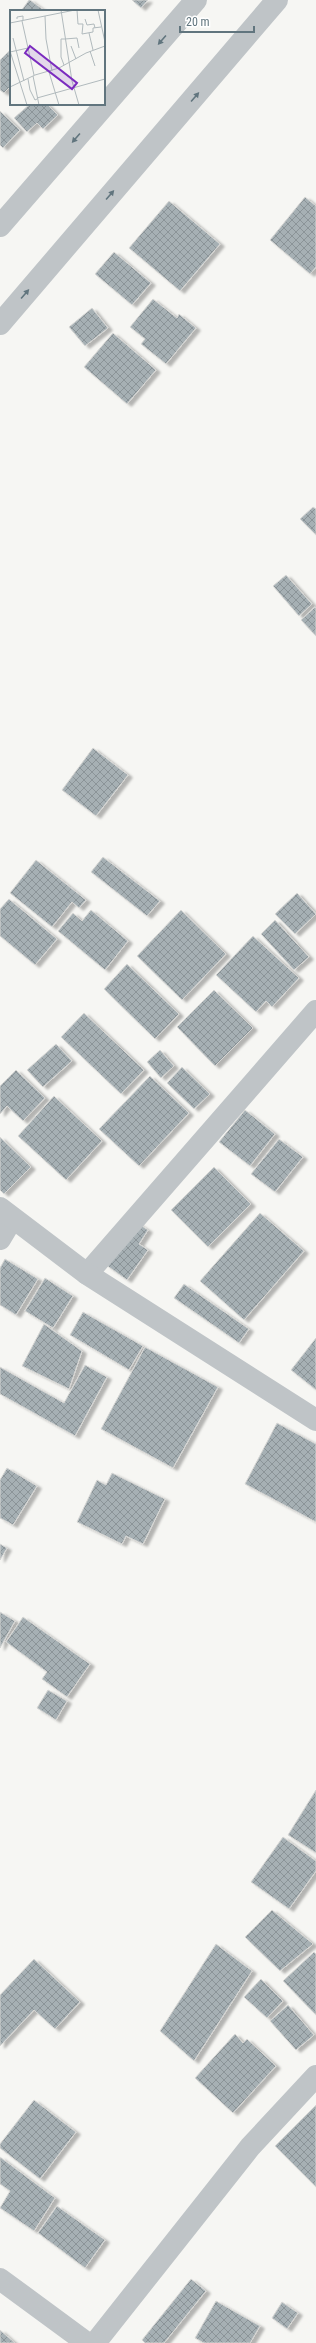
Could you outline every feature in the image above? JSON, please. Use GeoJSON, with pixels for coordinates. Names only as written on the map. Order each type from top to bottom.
{"type":"FeatureCollection","features":[{"type":"Feature","properties":{"kind":"street"},"geometry":{"type":"LineString","coordinates":[[105,105],[196,0]]}},
{"type":"Feature","properties":{"kind":"street"},"geometry":{"type":"LineString","coordinates":[[0,324],[277,0]]}},
{"type":"Feature","properties":{"kind":"street"},"geometry":{"type":"LineString","coordinates":[[0,226],[105,105]]}},
{"type":"Feature","properties":{"kind":"street"},"geometry":{"type":"LineString","coordinates":[[87,1274],[316,1011]]}},
{"type":"Feature","properties":{"kind":"street"},"geometry":{"type":"LineString","coordinates":[[0,1239],[6,1214],[87,1274],[316,1420]]}},
{"type":"Feature","properties":{"kind":"street"},"geometry":{"type":"LineString","coordinates":[[95,2343],[250,2147],[316,2076]]}},
{"type":"Feature","properties":{"kind":"street"},"geometry":{"type":"LineString","coordinates":[[0,2278],[87,2343]]}},
{"type":"Feature","properties":{"kind":"building"},"geometry":{"type":"Polygon","coordinates":[[[30,0],[44,10],[22,10],[30,0]]]}},
{"type":"Feature","properties":{"kind":"building"},"geometry":{"type":"Polygon","coordinates":[[[132,0],[148,0],[141,8],[132,0]]]}},
{"type":"Feature","properties":{"kind":"building"},"geometry":{"type":"Polygon","coordinates":[[[9,51],[10,87],[4,93],[0,90],[0,60],[9,51]]]}},
{"type":"Feature","properties":{"kind":"building"},"geometry":{"type":"Polygon","coordinates":[[[29,105],[48,105],[58,115],[43,129],[37,123],[27,132],[14,118],[29,105]]]}},
{"type":"Feature","properties":{"kind":"building"},"geometry":{"type":"Polygon","coordinates":[[[0,111],[20,130],[3,148],[0,145],[0,111]]]}},
{"type":"Feature","properties":{"kind":"building"},"geometry":{"type":"Polygon","coordinates":[[[305,197],[316,206],[316,267],[310,274],[270,240],[305,197]]]}},
{"type":"Feature","properties":{"kind":"building"},"geometry":{"type":"Polygon","coordinates":[[[169,201],[220,244],[180,291],[129,248],[169,201]]]}},
{"type":"Feature","properties":{"kind":"building"},"geometry":{"type":"Polygon","coordinates":[[[114,252],[151,283],[132,305],[95,274],[114,252]]]}},
{"type":"Feature","properties":{"kind":"building"},"geometry":{"type":"Polygon","coordinates":[[[153,299],[177,318],[179,314],[196,328],[166,364],[141,344],[145,339],[130,327],[153,299]]]}},
{"type":"Feature","properties":{"kind":"building"},"geometry":{"type":"Polygon","coordinates":[[[92,308],[108,328],[85,346],[69,327],[92,308]]]}},
{"type":"Feature","properties":{"kind":"building"},"geometry":{"type":"Polygon","coordinates":[[[113,333],[156,370],[127,404],[84,367],[113,333]]]}},
{"type":"Feature","properties":{"kind":"building"},"geometry":{"type":"Polygon","coordinates":[[[313,507],[316,509],[316,535],[300,519],[313,507]]]}},
{"type":"Feature","properties":{"kind":"building"},"geometry":{"type":"Polygon","coordinates":[[[286,575],[312,604],[299,616],[273,586],[286,575]]]}},
{"type":"Feature","properties":{"kind":"building"},"geometry":{"type":"Polygon","coordinates":[[[315,607],[316,608],[316,636],[301,620],[315,607]]]}},
{"type":"Feature","properties":{"kind":"building"},"geometry":{"type":"Polygon","coordinates":[[[93,748],[128,775],[96,816],[62,790],[93,748]]]}},
{"type":"Feature","properties":{"kind":"building"},"geometry":{"type":"Polygon","coordinates":[[[103,857],[160,901],[147,916],[91,872],[103,857]]]}},
{"type":"Feature","properties":{"kind":"building"},"geometry":{"type":"Polygon","coordinates":[[[36,860],[86,900],[79,908],[72,902],[52,927],[10,893],[36,860]]]}},
{"type":"Feature","properties":{"kind":"building"},"geometry":{"type":"Polygon","coordinates":[[[297,893],[316,914],[295,934],[275,914],[297,893]]]}},
{"type":"Feature","properties":{"kind":"building"},"geometry":{"type":"Polygon","coordinates":[[[9,899],[57,939],[35,965],[0,936],[0,909],[9,899]]]}},
{"type":"Feature","properties":{"kind":"building"},"geometry":{"type":"Polygon","coordinates":[[[91,910],[128,941],[105,970],[58,931],[73,913],[82,921],[91,910]]]}},
{"type":"Feature","properties":{"kind":"building"},"geometry":{"type":"Polygon","coordinates":[[[181,910],[226,954],[182,1000],[137,956],[181,910]]]}},
{"type":"Feature","properties":{"kind":"building"},"geometry":{"type":"Polygon","coordinates":[[[275,920],[309,957],[294,970],[261,934],[275,920]]]}},
{"type":"Feature","properties":{"kind":"building"},"geometry":{"type":"Polygon","coordinates":[[[253,936],[299,978],[272,1007],[266,1001],[256,1012],[216,975],[253,936]]]}},
{"type":"Feature","properties":{"kind":"building"},"geometry":{"type":"Polygon","coordinates":[[[127,964],[179,1014],[155,1039],[104,989],[127,964]]]}},
{"type":"Feature","properties":{"kind":"building"},"geometry":{"type":"Polygon","coordinates":[[[214,990],[253,1028],[215,1066],[177,1027],[214,990]]]}},
{"type":"Feature","properties":{"kind":"building"},"geometry":{"type":"Polygon","coordinates":[[[84,1013],[144,1070],[121,1094],[61,1037],[84,1013]]]}},
{"type":"Feature","properties":{"kind":"building"},"geometry":{"type":"Polygon","coordinates":[[[56,1044],[72,1061],[43,1087],[27,1070],[56,1044]]]}},
{"type":"Feature","properties":{"kind":"building"},"geometry":{"type":"Polygon","coordinates":[[[160,1050],[174,1066],[161,1078],[147,1062],[160,1050]]]}},
{"type":"Feature","properties":{"kind":"building"},"geometry":{"type":"Polygon","coordinates":[[[182,1067],[210,1094],[194,1109],[167,1083],[182,1067]]]}},
{"type":"Feature","properties":{"kind":"building"},"geometry":{"type":"Polygon","coordinates":[[[16,1070],[45,1098],[23,1121],[7,1106],[0,1114],[0,1086],[16,1070]]]}},
{"type":"Feature","properties":{"kind":"building"},"geometry":{"type":"Polygon","coordinates":[[[150,1076],[189,1113],[139,1166],[99,1129],[150,1076]]]}},
{"type":"Feature","properties":{"kind":"building"},"geometry":{"type":"Polygon","coordinates":[[[54,1096],[102,1141],[66,1180],[18,1136],[54,1096]]]}},
{"type":"Feature","properties":{"kind":"building"},"geometry":{"type":"Polygon","coordinates":[[[245,1110],[275,1134],[250,1166],[219,1142],[245,1110]]]}},
{"type":"Feature","properties":{"kind":"building"},"geometry":{"type":"Polygon","coordinates":[[[0,1137],[31,1167],[4,1194],[0,1190],[0,1137]]]}},
{"type":"Feature","properties":{"kind":"building"},"geometry":{"type":"Polygon","coordinates":[[[279,1139],[303,1157],[275,1192],[251,1174],[279,1139]]]}},
{"type":"Feature","properties":{"kind":"building"},"geometry":{"type":"Polygon","coordinates":[[[214,1167],[251,1204],[208,1247],[171,1210],[214,1167]]]}},
{"type":"Feature","properties":{"kind":"building"},"geometry":{"type":"Polygon","coordinates":[[[260,1213],[304,1251],[244,1320],[200,1281],[260,1213]]]}},
{"type":"Feature","properties":{"kind":"building"},"geometry":{"type":"Polygon","coordinates":[[[136,1222],[148,1230],[139,1244],[148,1250],[127,1280],[106,1265],[136,1222]]]}},
{"type":"Feature","properties":{"kind":"building"},"geometry":{"type":"Polygon","coordinates":[[[5,1259],[38,1279],[16,1315],[0,1305],[0,1268],[5,1259]]]}},
{"type":"Feature","properties":{"kind":"building"},"geometry":{"type":"Polygon","coordinates":[[[45,1278],[73,1296],[53,1328],[25,1311],[45,1278]]]}},
{"type":"Feature","properties":{"kind":"building"},"geometry":{"type":"Polygon","coordinates":[[[184,1284],[249,1329],[239,1343],[174,1298],[184,1284]]]}},
{"type":"Feature","properties":{"kind":"building"},"geometry":{"type":"Polygon","coordinates":[[[83,1312],[143,1346],[129,1370],[70,1335],[83,1312]]]}},
{"type":"Feature","properties":{"kind":"building"},"geometry":{"type":"Polygon","coordinates":[[[44,1324],[82,1351],[69,1389],[22,1366],[44,1324]]]}},
{"type":"Feature","properties":{"kind":"building"},"geometry":{"type":"Polygon","coordinates":[[[316,1338],[316,1390],[291,1370],[316,1338]]]}},
{"type":"Feature","properties":{"kind":"building"},"geometry":{"type":"Polygon","coordinates":[[[145,1347],[218,1387],[173,1468],[101,1429],[145,1347]]]}},
{"type":"Feature","properties":{"kind":"building"},"geometry":{"type":"Polygon","coordinates":[[[85,1365],[107,1377],[75,1436],[0,1394],[0,1367],[64,1403],[85,1365]]]}},
{"type":"Feature","properties":{"kind":"building"},"geometry":{"type":"Polygon","coordinates":[[[277,1423],[316,1444],[316,1522],[245,1484],[277,1423]]]}},
{"type":"Feature","properties":{"kind":"building"},"geometry":{"type":"Polygon","coordinates":[[[7,1468],[37,1486],[13,1525],[0,1518],[0,1480],[7,1468]]]}},
{"type":"Feature","properties":{"kind":"building"},"geometry":{"type":"Polygon","coordinates":[[[112,1473],[165,1499],[143,1544],[126,1536],[122,1544],[77,1522],[97,1480],[106,1485],[112,1473]]]}},
{"type":"Feature","properties":{"kind":"building"},"geometry":{"type":"Polygon","coordinates":[[[0,1544],[7,1548],[0,1560],[0,1544]]]}},
{"type":"Feature","properties":{"kind":"building"},"geometry":{"type":"Polygon","coordinates":[[[0,1612],[15,1621],[0,1648],[0,1612]]]}},
{"type":"Feature","properties":{"kind":"building"},"geometry":{"type":"Polygon","coordinates":[[[23,1617],[90,1664],[67,1697],[42,1679],[47,1672],[6,1642],[23,1617]]]}},
{"type":"Feature","properties":{"kind":"building"},"geometry":{"type":"Polygon","coordinates":[[[48,1690],[67,1701],[56,1720],[37,1708],[48,1690]]]}},
{"type":"Feature","properties":{"kind":"building"},"geometry":{"type":"Polygon","coordinates":[[[316,1790],[316,1853],[288,1835],[316,1790]]]}},
{"type":"Feature","properties":{"kind":"building"},"geometry":{"type":"Polygon","coordinates":[[[283,1837],[316,1861],[316,1871],[289,1909],[251,1882],[283,1837]]]}},
{"type":"Feature","properties":{"kind":"building"},"geometry":{"type":"Polygon","coordinates":[[[272,1910],[313,1944],[280,1971],[245,1937],[272,1910]]]}},
{"type":"Feature","properties":{"kind":"building"},"geometry":{"type":"Polygon","coordinates":[[[216,1944],[252,1971],[194,2061],[160,2031],[216,1944]]]}},
{"type":"Feature","properties":{"kind":"building"},"geometry":{"type":"Polygon","coordinates":[[[314,1952],[316,1954],[316,2015],[283,1981],[314,1952]]]}},
{"type":"Feature","properties":{"kind":"building"},"geometry":{"type":"Polygon","coordinates":[[[34,1959],[80,2002],[55,2029],[34,2010],[0,2046],[0,1995],[34,1959]]]}},
{"type":"Feature","properties":{"kind":"building"},"geometry":{"type":"Polygon","coordinates":[[[261,1979],[283,2001],[267,2018],[244,1997],[261,1979]]]}},
{"type":"Feature","properties":{"kind":"building"},"geometry":{"type":"Polygon","coordinates":[[[288,2005],[314,2035],[296,2050],[270,2021],[288,2005]]]}},
{"type":"Feature","properties":{"kind":"building"},"geometry":{"type":"Polygon","coordinates":[[[235,2034],[243,2043],[247,2039],[276,2066],[233,2113],[195,2078],[235,2034]]]}},
{"type":"Feature","properties":{"kind":"building"},"geometry":{"type":"Polygon","coordinates":[[[34,2100],[76,2132],[40,2179],[0,2148],[0,2144],[34,2100]]]}},
{"type":"Feature","properties":{"kind":"building"},"geometry":{"type":"Polygon","coordinates":[[[316,2105],[316,2187],[275,2146],[316,2105]]]}},
{"type":"Feature","properties":{"kind":"building"},"geometry":{"type":"Polygon","coordinates":[[[0,2157],[55,2198],[34,2231],[0,2208],[10,2191],[0,2184],[0,2157]]]}},
{"type":"Feature","properties":{"kind":"building"},"geometry":{"type":"Polygon","coordinates":[[[57,2206],[105,2240],[85,2268],[38,2233],[57,2206]]]}},
{"type":"Feature","properties":{"kind":"building"},"geometry":{"type":"Polygon","coordinates":[[[191,2279],[206,2291],[164,2343],[145,2343],[142,2340],[191,2279]]]}},
{"type":"Feature","properties":{"kind":"building"},"geometry":{"type":"Polygon","coordinates":[[[216,2301],[260,2326],[250,2343],[204,2343],[195,2338],[216,2301]]]}},
{"type":"Feature","properties":{"kind":"building"},"geometry":{"type":"Polygon","coordinates":[[[282,2302],[298,2313],[287,2329],[272,2318],[282,2302]]]}},
{"type":"Feature","properties":{"kind":"building"},"geometry":{"type":"Polygon","coordinates":[[[0,2330],[15,2343],[0,2343],[0,2330]]]}}]}
